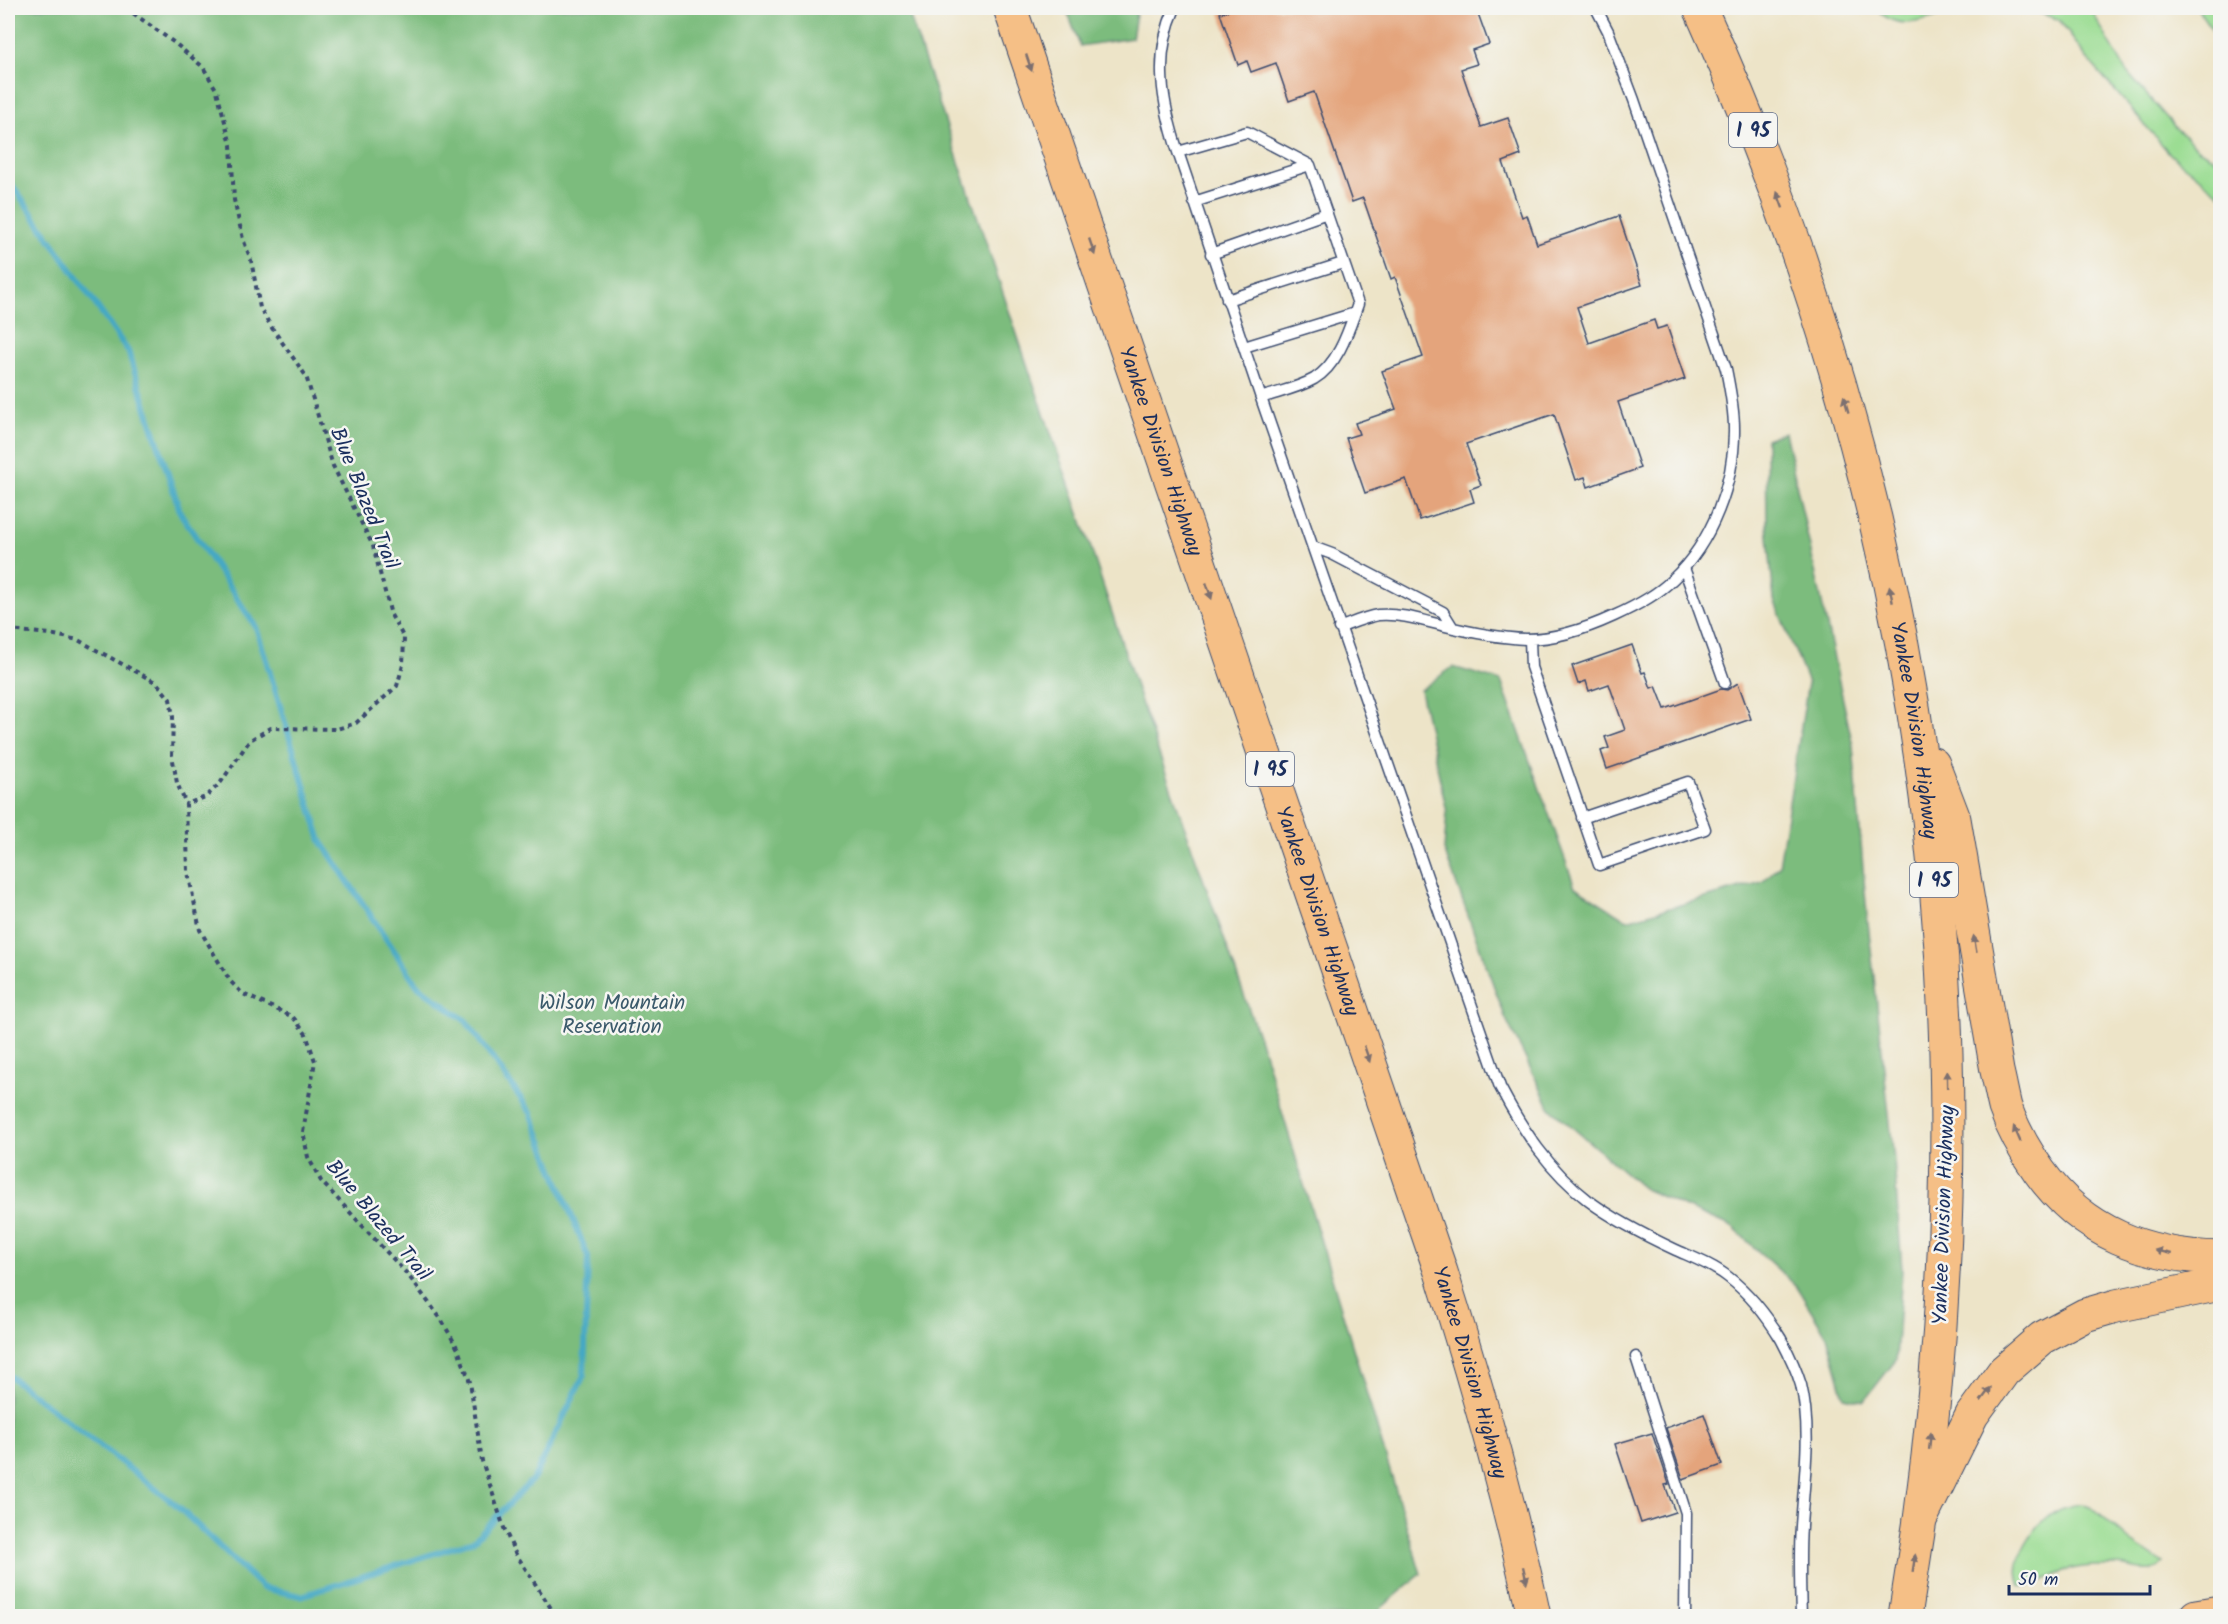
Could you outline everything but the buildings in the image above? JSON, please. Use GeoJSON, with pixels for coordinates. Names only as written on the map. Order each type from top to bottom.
{"type":"FeatureCollection","features":[{"type":"Feature","properties":{"kind":"main road","name":"Yankee Division Highway"},"geometry":{"type":"LineString","coordinates":[[1010,8],[1441,1272],[1472,1370],[1499,1469],[1534,1617]]}},
{"type":"Feature","properties":{"kind":"main road","name":"Yankee Division Highway"},"geometry":{"type":"LineString","coordinates":[[1700,8],[1769,172],[1794,239],[1856,439],[1880,540],[1912,711],[1927,814],[1938,917],[1945,1017],[1946,1220],[1940,1338],[1920,1520]]}},
{"type":"Feature","properties":{"kind":"main road"},"geometry":{"type":"LineString","coordinates":[[1912,711],[1954,819],[1997,1071],[2006,1107],[2027,1155],[2058,1195],[2079,1215],[2106,1233],[2148,1249],[2178,1256],[2220,1258]]}},
{"type":"Feature","properties":{"kind":"main road"},"geometry":{"type":"LineString","coordinates":[[1920,1520],[1983,1399],[2004,1371],[2028,1348],[2085,1315],[2116,1306],[2220,1284]]}},
{"type":"Feature","properties":{"kind":"main road","name":"I 95"},"geometry":{"type":"LineString","coordinates":[[1906,1611],[1920,1520]]}},
{"type":"Feature","properties":{"kind":"main road"},"geometry":{"type":"LineString","coordinates":[[2196,1617],[2220,1612]]}},
{"type":"Feature","properties":{"kind":"lane"},"geometry":{"type":"LineString","coordinates":[[1175,8],[1163,41],[1161,60],[1166,113],[1211,254],[1339,628],[1500,1087],[1523,1129],[1546,1159],[1570,1184],[1590,1201],[1643,1234],[1728,1277],[1765,1314],[1793,1362],[1804,1401],[1807,1441],[1800,1552],[1801,1617]]}},
{"type":"Feature","properties":{"kind":"lane"},"geometry":{"type":"LineString","coordinates":[[1339,628],[1380,615],[1409,617],[1498,638],[1530,639],[1560,635],[1628,610],[1655,594],[1684,568],[1706,537],[1726,486],[1734,451],[1733,407],[1726,369],[1608,31],[1596,8]]}},
{"type":"Feature","properties":{"kind":"lane"},"geometry":{"type":"LineString","coordinates":[[1178,152],[1247,132],[1310,165],[1358,304],[1339,350],[1326,370],[1312,380],[1261,398]]}},
{"type":"Feature","properties":{"kind":"lane"},"geometry":{"type":"LineString","coordinates":[[1194,202],[1310,165]]}},
{"type":"Feature","properties":{"kind":"lane"},"geometry":{"type":"LineString","coordinates":[[1211,254],[1327,213]]}},
{"type":"Feature","properties":{"kind":"lane"},"geometry":{"type":"LineString","coordinates":[[1227,300],[1344,263]]}},
{"type":"Feature","properties":{"kind":"lane"},"geometry":{"type":"LineString","coordinates":[[1244,347],[1354,314]]}},
{"type":"Feature","properties":{"kind":"lane"},"geometry":{"type":"LineString","coordinates":[[1313,547],[1332,554],[1443,612],[1453,628]]}},
{"type":"Feature","properties":{"kind":"lane"},"geometry":{"type":"LineString","coordinates":[[1684,568],[1725,683]]}},
{"type":"Feature","properties":{"kind":"lane"},"geometry":{"type":"LineString","coordinates":[[1530,639],[1531,667],[1582,818],[1599,865],[1705,829],[1688,782],[1582,818]]}},
{"type":"Feature","properties":{"kind":"lane"},"geometry":{"type":"LineString","coordinates":[[1635,1357],[1686,1513],[1685,1617]]}},
{"type":"Feature","properties":{"kind":"path","name":"Blue Blazed Trail"},"geometry":{"type":"LineString","coordinates":[[126,8],[177,44],[203,67],[217,91],[231,145],[234,200],[243,239],[251,260],[260,308],[306,376],[333,466],[373,546],[391,615],[404,638],[403,665],[397,686],[356,723],[337,729],[271,728],[250,740],[221,782],[206,797],[186,804],[188,872],[200,930],[219,963],[243,994],[293,1017],[306,1034],[315,1061],[303,1132],[308,1157],[321,1181],[408,1275],[441,1319],[458,1349],[470,1382],[482,1461],[504,1528],[514,1551],[556,1617]]}},
{"type":"Feature","properties":{"kind":"path"},"geometry":{"type":"LineString","coordinates":[[8,630],[50,634],[78,640],[157,683],[170,699],[173,717],[172,755],[177,783],[186,804]]}},
{"type":"Feature","properties":{"kind":"green space","name":"Wilson Mountain Reservation"},"geometry":{"type":"Polygon","coordinates":[[[8,8],[907,8],[1088,539],[1144,711],[1264,1052],[1421,1574],[1372,1616],[8,1616],[8,8]]]}},
{"type":"Feature","properties":{"kind":"green space"},"geometry":{"type":"Polygon","coordinates":[[[1066,8],[1137,8],[1132,38],[1080,46],[1066,8]]]}},
{"type":"Feature","properties":{"kind":"green space"},"geometry":{"type":"Polygon","coordinates":[[[1877,8],[1962,8],[1929,19],[1906,23],[1885,17],[1877,8]]]}},
{"type":"Feature","properties":{"kind":"green space"},"geometry":{"type":"Polygon","coordinates":[[[2026,8],[2090,8],[2126,71],[2174,126],[2198,149],[2220,162],[2220,194],[2171,155],[2086,57],[2059,20],[2026,8]]]}},
{"type":"Feature","properties":{"kind":"green space"},"geometry":{"type":"Polygon","coordinates":[[[2197,8],[2220,8],[2220,42],[2197,8]]]}},
{"type":"Feature","properties":{"kind":"green space"},"geometry":{"type":"Polygon","coordinates":[[[1785,432],[1853,746],[1866,904],[1894,1160],[1902,1270],[1896,1360],[1864,1401],[1844,1397],[1827,1336],[1796,1286],[1732,1227],[1644,1189],[1550,1108],[1505,1017],[1444,850],[1447,812],[1420,690],[1453,667],[1501,681],[1575,887],[1627,920],[1762,882],[1779,866],[1808,683],[1774,600],[1767,525],[1766,439],[1785,432]]]}},
{"type":"Feature","properties":{"kind":"green space"},"geometry":{"type":"Polygon","coordinates":[[[2082,1504],[2092,1508],[2130,1541],[2164,1564],[2152,1570],[2122,1566],[2082,1567],[2063,1571],[2030,1585],[2020,1585],[2017,1575],[2018,1565],[2032,1534],[2055,1512],[2068,1506],[2082,1504]]]}},
{"type":"Feature","properties":{"kind":"waterway"},"geometry":{"type":"LineString","coordinates":[[8,179],[128,351],[181,514],[256,627],[321,841],[417,985],[466,1021],[531,1113],[588,1257],[584,1375],[534,1478],[473,1541],[301,1596],[263,1588],[175,1504],[8,1375]]}}]}
